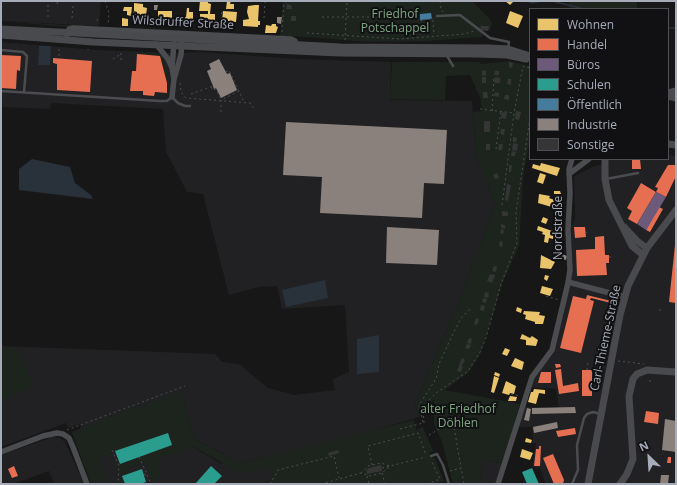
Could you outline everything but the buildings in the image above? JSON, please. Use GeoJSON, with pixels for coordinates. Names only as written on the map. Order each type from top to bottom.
{"type":"FeatureCollection","features":[{"type":"Feature","properties":{"kind":"main road","name":"Wilsdruffer Straße"},"geometry":{"type":"LineString","coordinates":[[1,29],[67,36],[93,42],[156,44],[174,42]]}},
{"type":"Feature","properties":{"kind":"main road","name":"Wilsdruffer Straße"},"geometry":{"type":"LineString","coordinates":[[1,35],[67,36],[182,42],[295,48],[360,54],[446,51],[507,52],[529,56]]}},
{"type":"Feature","properties":{"kind":"main road","name":"Wilsdruffer Straße"},"geometry":{"type":"LineString","coordinates":[[507,52],[529,61]]}},
{"type":"Feature","properties":{"kind":"main road"},"geometry":{"type":"LineString","coordinates":[[604,160],[605,180],[609,200],[632,246],[643,256]]}},
{"type":"Feature","properties":{"kind":"main road","name":"Carl-Thieme-Straße"},"geometry":{"type":"LineString","coordinates":[[588,484],[625,297],[634,271],[648,248],[676,210]]}},
{"type":"Feature","properties":{"kind":"main road"},"geometry":{"type":"LineString","coordinates":[[618,219],[637,241],[648,248]]}},
{"type":"Feature","properties":{"kind":"main road"},"geometry":{"type":"LineString","coordinates":[[620,483],[627,474],[633,459],[629,396],[633,379],[637,374],[647,370],[676,372]]}},
{"type":"Feature","properties":{"kind":"street","name":"Wilsdruffer Straße"},"geometry":{"type":"LineString","coordinates":[[67,36],[69,29],[73,28],[108,31],[291,39],[295,40],[295,48]]}},
{"type":"Feature","properties":{"kind":"street"},"geometry":{"type":"LineString","coordinates":[[172,68],[174,42]]}},
{"type":"Feature","properties":{"kind":"street"},"geometry":{"type":"LineString","coordinates":[[172,97],[174,79],[181,55],[182,42]]}},
{"type":"Feature","properties":{"kind":"street"},"geometry":{"type":"LineString","coordinates":[[156,44],[168,59],[172,68],[174,79]]}},
{"type":"Feature","properties":{"kind":"street","name":"Nordstraße"},"geometry":{"type":"LineString","coordinates":[[498,484],[532,376],[552,350],[568,282],[570,270],[568,230],[569,174],[572,160]]}},
{"type":"Feature","properties":{"kind":"street"},"geometry":{"type":"LineString","coordinates":[[569,174],[585,160]]}},
{"type":"Feature","properties":{"kind":"street"},"geometry":{"type":"LineString","coordinates":[[568,282],[625,297]]}},
{"type":"Feature","properties":{"kind":"street"},"geometry":{"type":"LineString","coordinates":[[1,452],[57,433],[63,434],[69,438],[86,484]]}},
{"type":"Feature","properties":{"kind":"lane"},"geometry":{"type":"LineString","coordinates":[[437,16],[460,15],[490,38],[509,42],[507,52]]}},
{"type":"Feature","properties":{"kind":"lane"},"geometry":{"type":"LineString","coordinates":[[1,50],[23,52],[27,56],[24,92]]}},
{"type":"Feature","properties":{"kind":"lane"},"geometry":{"type":"LineString","coordinates":[[446,51],[453,66]]}},
{"type":"Feature","properties":{"kind":"lane"},"geometry":{"type":"LineString","coordinates":[[1,91],[160,101],[167,101],[172,97],[178,103],[185,106],[190,106]]}},
{"type":"Feature","properties":{"kind":"lane"},"geometry":{"type":"LineString","coordinates":[[605,180],[638,173]]}},
{"type":"Feature","properties":{"kind":"lane"},"geometry":{"type":"LineString","coordinates":[[572,484],[578,470],[578,445],[584,418],[587,414],[593,412],[602,414]]}},
{"type":"Feature","properties":{"kind":"lane"},"geometry":{"type":"LineString","coordinates":[[429,456],[437,454],[446,473],[449,484]]}},
{"type":"Feature","properties":{"kind":"path"},"geometry":{"type":"LineString","coordinates":[[106,1],[109,13],[108,31]]}},
{"type":"Feature","properties":{"kind":"path"},"geometry":{"type":"LineString","coordinates":[[264,18],[265,1]]}},
{"type":"Feature","properties":{"kind":"path"},"geometry":{"type":"LineString","coordinates":[[282,37],[284,1]]}},
{"type":"Feature","properties":{"kind":"path"},"geometry":{"type":"LineString","coordinates":[[346,40],[347,1]]}},
{"type":"Feature","properties":{"kind":"path"},"geometry":{"type":"LineString","coordinates":[[440,1],[441,9],[445,15]]}},
{"type":"Feature","properties":{"kind":"path"},"geometry":{"type":"LineString","coordinates":[[48,3],[48,17]]}},
{"type":"Feature","properties":{"kind":"path"},"geometry":{"type":"LineString","coordinates":[[72,18],[73,5]]}},
{"type":"Feature","properties":{"kind":"path"},"geometry":{"type":"LineString","coordinates":[[219,32],[222,9]]}},
{"type":"Feature","properties":{"kind":"path"},"geometry":{"type":"LineString","coordinates":[[136,12],[133,12],[132,21],[140,22],[140,28]]}},
{"type":"Feature","properties":{"kind":"path"},"geometry":{"type":"LineString","coordinates":[[322,16],[408,17],[416,18],[419,21],[433,20],[437,16]]}},
{"type":"Feature","properties":{"kind":"path"},"geometry":{"type":"LineString","coordinates":[[433,20],[434,36]]}},
{"type":"Feature","properties":{"kind":"path"},"geometry":{"type":"LineString","coordinates":[[307,33],[400,39],[464,34],[478,29]]}},
{"type":"Feature","properties":{"kind":"path"},"geometry":{"type":"LineString","coordinates":[[59,43],[59,56]]}},
{"type":"Feature","properties":{"kind":"path"},"geometry":{"type":"LineString","coordinates":[[121,49],[121,60]]}},
{"type":"Feature","properties":{"kind":"path"},"geometry":{"type":"LineString","coordinates":[[113,59],[121,54]]}},
{"type":"Feature","properties":{"kind":"path"},"geometry":{"type":"LineString","coordinates":[[502,205],[514,113],[523,66],[529,68]]}},
{"type":"Feature","properties":{"kind":"path"},"geometry":{"type":"LineString","coordinates":[[226,72],[229,70],[244,102]]}},
{"type":"Feature","properties":{"kind":"path"},"geometry":{"type":"LineString","coordinates":[[492,111],[494,76]]}},
{"type":"Feature","properties":{"kind":"path"},"geometry":{"type":"LineString","coordinates":[[180,82],[181,92],[186,98],[244,102],[250,103],[254,109]]}},
{"type":"Feature","properties":{"kind":"path"},"geometry":{"type":"LineString","coordinates":[[191,94],[212,86],[213,90],[216,89],[221,100],[221,112]]}},
{"type":"Feature","properties":{"kind":"path"},"geometry":{"type":"LineString","coordinates":[[221,100],[239,91]]}},
{"type":"Feature","properties":{"kind":"path"},"geometry":{"type":"LineString","coordinates":[[480,109],[514,113]]}},
{"type":"Feature","properties":{"kind":"path"},"geometry":{"type":"LineString","coordinates":[[496,149],[501,111]]}},
{"type":"Feature","properties":{"kind":"path"},"geometry":{"type":"LineString","coordinates":[[424,423],[426,403],[436,392],[468,371],[480,352],[486,338],[501,284],[518,243],[516,212],[529,125]]}},
{"type":"Feature","properties":{"kind":"path"},"geometry":{"type":"LineString","coordinates":[[585,232],[590,232]]}},
{"type":"Feature","properties":{"kind":"path"},"geometry":{"type":"LineString","coordinates":[[546,296],[562,300]]}},
{"type":"Feature","properties":{"kind":"path"},"geometry":{"type":"LineString","coordinates":[[424,423],[418,404],[436,379],[439,364],[450,340],[461,318],[470,309]]}},
{"type":"Feature","properties":{"kind":"path"},"geometry":{"type":"LineString","coordinates":[[618,361],[639,362],[646,365]]}},
{"type":"Feature","properties":{"kind":"path"},"geometry":{"type":"LineString","coordinates":[[587,370],[588,362]]}},
{"type":"Feature","properties":{"kind":"path"},"geometry":{"type":"LineString","coordinates":[[650,376],[650,382]]}},
{"type":"Feature","properties":{"kind":"path"},"geometry":{"type":"LineString","coordinates":[[66,430],[185,386]]}},
{"type":"Feature","properties":{"kind":"path"},"geometry":{"type":"LineString","coordinates":[[511,394],[522,397]]}},
{"type":"Feature","properties":{"kind":"path"},"geometry":{"type":"LineString","coordinates":[[429,435],[453,422],[464,484]]}},
{"type":"Feature","properties":{"kind":"path"},"geometry":{"type":"LineString","coordinates":[[400,429],[424,423]]}},
{"type":"Feature","properties":{"kind":"path"},"geometry":{"type":"LineString","coordinates":[[372,465],[368,446],[418,432],[423,452],[429,456],[440,479],[436,482],[427,484]]}},
{"type":"Feature","properties":{"kind":"path"},"geometry":{"type":"LineString","coordinates":[[112,450],[119,466],[118,484]]}},
{"type":"Feature","properties":{"kind":"path"},"geometry":{"type":"LineString","coordinates":[[270,484],[278,470],[334,456],[340,479]]}},
{"type":"Feature","properties":{"kind":"path"},"geometry":{"type":"LineString","coordinates":[[382,468],[429,456]]}},
{"type":"Feature","properties":{"kind":"path"},"geometry":{"type":"LineString","coordinates":[[139,457],[151,484]]}},
{"type":"Feature","properties":{"kind":"path"},"geometry":{"type":"LineString","coordinates":[[361,474],[368,466],[381,462],[390,466]]}},
{"type":"Feature","properties":{"kind":"path"},"geometry":{"type":"LineString","coordinates":[[321,484],[361,474],[370,476],[382,473],[390,466]]}},
{"type":"Feature","properties":{"kind":"path"},"geometry":{"type":"LineString","coordinates":[[446,473],[461,468]]}},
{"type":"Feature","properties":{"kind":"path"},"geometry":{"type":"LineString","coordinates":[[382,473],[385,484]]}},
{"type":"Feature","properties":{"kind":"path"},"geometry":{"type":"LineString","coordinates":[[366,475],[369,484]]}},
{"type":"Feature","properties":{"kind":"shaded area"},"geometry":{"type":"Polygon","coordinates":[[[1,1],[101,1],[99,26],[1,21],[1,1]]]}},
{"type":"Feature","properties":{"kind":"shaded area"},"geometry":{"type":"Polygon","coordinates":[[[1,42],[97,50],[177,53],[199,52],[298,59],[391,62],[390,100],[472,101],[476,155],[495,205],[458,304],[415,404],[419,417],[372,431],[240,463],[195,439],[181,394],[188,444],[220,463],[277,467],[266,484],[91,484],[72,432],[81,428],[80,424],[68,428],[66,423],[1,447],[1,346],[215,354],[222,362],[239,364],[268,388],[294,395],[335,390],[333,379],[349,372],[345,305],[282,309],[277,286],[259,287],[229,295],[203,194],[187,192],[166,152],[163,109],[51,103],[50,109],[1,107],[1,42]]]}},
{"type":"Feature","properties":{"kind":"shaded area"},"geometry":{"type":"Polygon","coordinates":[[[39,46],[51,46],[50,65],[38,65],[39,46]]]}},
{"type":"Feature","properties":{"kind":"shaded area"},"geometry":{"type":"Polygon","coordinates":[[[669,155],[676,156],[676,484],[546,484],[540,468],[532,467],[536,443],[533,443],[532,427],[518,427],[523,407],[559,408],[556,389],[530,387],[535,375],[553,354],[572,273],[571,227],[575,219],[574,176],[595,166],[608,163],[609,160],[669,160],[669,155]]]}},
{"type":"Feature","properties":{"kind":"shaded area"},"geometry":{"type":"Polygon","coordinates":[[[32,159],[70,167],[75,183],[91,195],[93,199],[19,190],[19,169],[32,159]]]}},
{"type":"Feature","properties":{"kind":"shaded area"},"geometry":{"type":"Polygon","coordinates":[[[325,280],[328,298],[286,307],[282,290],[325,280]]]}},
{"type":"Feature","properties":{"kind":"shaded area"},"geometry":{"type":"Polygon","coordinates":[[[379,335],[379,372],[357,374],[357,339],[379,335]]]}},
{"type":"Feature","properties":{"kind":"shaded area"},"geometry":{"type":"Polygon","coordinates":[[[53,437],[60,438],[65,442],[84,484],[54,484],[49,471],[13,484],[1,484],[1,455],[53,437]]]}},
{"type":"Feature","properties":{"kind":"shaded area"},"geometry":{"type":"Polygon","coordinates":[[[482,460],[503,463],[496,484],[481,484],[482,460]]]}},
{"type":"Feature","properties":{"kind":"green space","name":"Friedhof Potschappel"},"geometry":{"type":"Polygon","coordinates":[[[283,1],[472,1],[492,23],[490,31],[483,31],[482,37],[427,41],[371,42],[292,36],[280,37],[283,1]]]}},
{"type":"Feature","properties":{"kind":"green space"},"geometry":{"type":"Polygon","coordinates":[[[570,1],[637,1],[637,8],[568,8],[570,1]]]}},
{"type":"Feature","properties":{"kind":"green space"},"geometry":{"type":"Polygon","coordinates":[[[1,21],[67,25],[97,25],[68,27],[1,21]]]}},
{"type":"Feature","properties":{"kind":"green space"},"geometry":{"type":"Polygon","coordinates":[[[122,51],[162,53],[169,73],[168,95],[161,98],[161,94],[168,94],[168,89],[160,56],[122,51]]]}},
{"type":"Feature","properties":{"kind":"green space","name":"alter Friedhof Döhlen"},"geometry":{"type":"Polygon","coordinates":[[[510,61],[529,66],[529,144],[523,178],[519,246],[503,282],[481,353],[469,372],[445,390],[520,404],[503,463],[482,460],[481,484],[453,484],[442,442],[434,424],[434,399],[419,417],[415,404],[458,304],[495,205],[476,155],[473,112],[482,111],[481,100],[470,75],[446,76],[445,100],[390,99],[392,62],[480,62],[481,64],[510,61]]]}},
{"type":"Feature","properties":{"kind":"green space"},"geometry":{"type":"Polygon","coordinates":[[[1,347],[18,348],[33,386],[1,402],[1,347]]]}},
{"type":"Feature","properties":{"kind":"green space"},"geometry":{"type":"Polygon","coordinates":[[[181,394],[195,439],[240,463],[414,420],[416,430],[423,427],[433,451],[429,453],[432,458],[435,458],[444,481],[432,484],[266,484],[276,467],[242,474],[192,446],[156,461],[162,474],[153,482],[144,462],[129,468],[131,473],[122,477],[125,484],[119,484],[120,464],[172,445],[167,433],[98,458],[108,484],[91,484],[72,432],[139,406],[172,395],[181,394]]]}},
{"type":"Feature","properties":{"kind":"waterway"},"geometry":{"type":"LineString","coordinates":[[528,1],[532,3],[542,1]]}},
{"type":"Feature","properties":{"kind":"waterway"},"geometry":{"type":"LineString","coordinates":[[552,1],[580,8]]}},
{"type":"Feature","properties":{"kind":"waterway"},"geometry":{"type":"LineString","coordinates":[[669,28],[676,28]]}}]}
